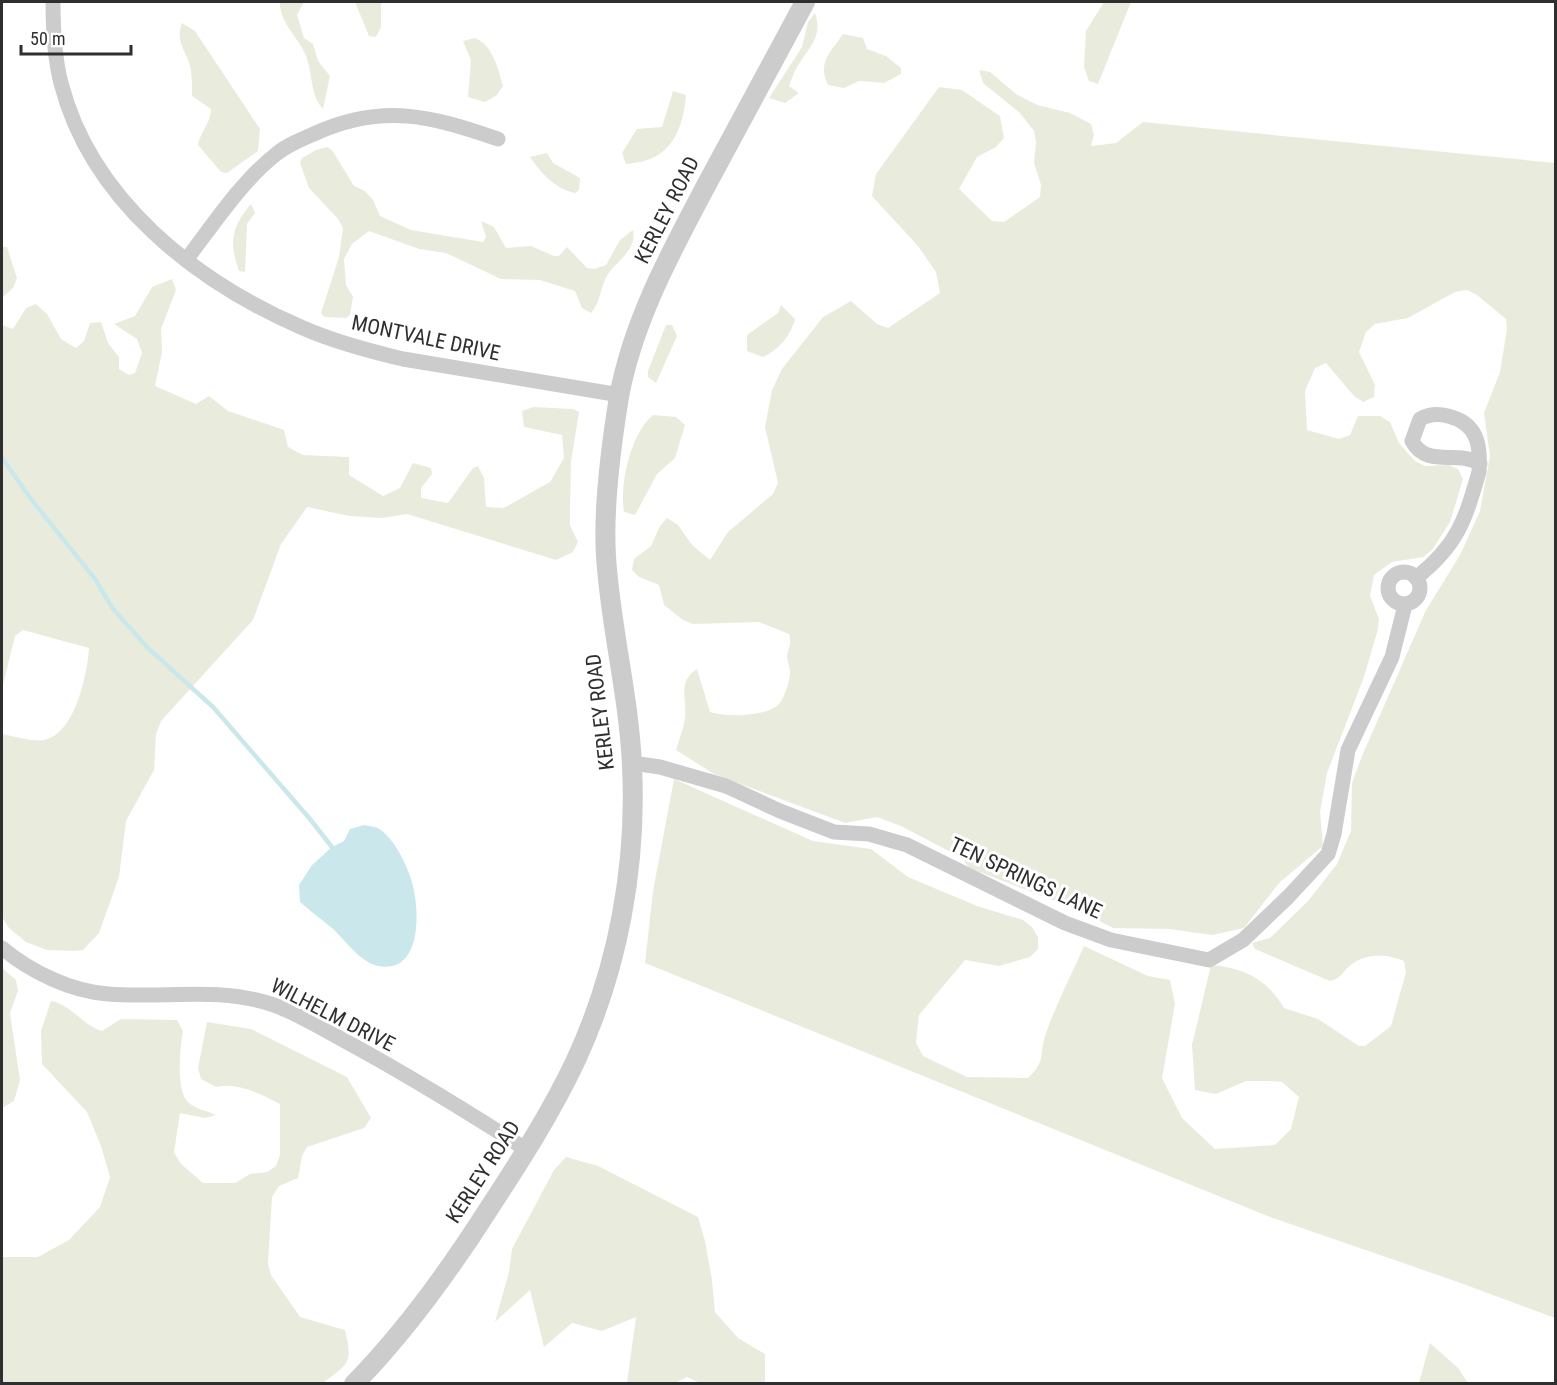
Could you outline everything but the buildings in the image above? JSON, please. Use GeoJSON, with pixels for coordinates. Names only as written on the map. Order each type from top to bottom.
{"type":"FeatureCollection","features":[{"type":"Feature","properties":{"kind":"street","name":"MONTVALE DRIVE"},"geometry":{"type":"LineString","coordinates":[[53,2],[55,52],[61,84],[83,139],[98,167],[118,195],[138,218],[186,260],[264,310],[337,341],[403,359],[620,395]]}},
{"type":"Feature","properties":{"kind":"street","name":"KERLEY ROAD"},"geometry":{"type":"LineString","coordinates":[[354,1383],[381,1355],[436,1286],[527,1150],[577,1057],[610,968],[620,929],[626,889],[633,808],[632,763],[606,560],[609,480],[620,395],[638,327],[672,249],[804,2]]}},
{"type":"Feature","properties":{"kind":"street"},"geometry":{"type":"LineString","coordinates":[[186,260],[252,177],[276,154],[327,128],[352,121],[405,115],[456,124],[498,139]]}},
{"type":"Feature","properties":{"kind":"street"},"geometry":{"type":"LineString","coordinates":[[1405,605],[1390,598],[1387,587],[1389,582],[1401,572],[1407,572],[1416,578],[1448,549],[1461,528],[1480,464],[1474,431],[1466,422],[1444,415],[1428,414],[1420,419],[1412,441],[1417,450],[1427,455],[1443,458],[1464,457],[1480,464]]}},
{"type":"Feature","properties":{"kind":"street","name":"TEN SPRINGS LANE"},"geometry":{"type":"LineString","coordinates":[[632,763],[660,767],[726,786],[780,811],[834,832],[869,834],[907,845],[1065,923],[1111,940],[1209,960],[1243,940],[1328,854],[1334,834],[1348,750],[1392,657],[1405,605],[1414,601],[1420,592],[1416,578]]}},
{"type":"Feature","properties":{"kind":"street","name":"WILHELM DRIVE"},"geometry":{"type":"LineString","coordinates":[[2,948],[36,970],[78,988],[107,994],[219,993],[247,997],[274,1005],[365,1051],[527,1150]]}},
{"type":"Feature","properties":{"kind":"shaded area"},"geometry":{"type":"Polygon","coordinates":[[[280,2],[304,2],[297,15],[304,38],[313,44],[318,61],[330,76],[323,109],[314,91],[306,56],[286,23],[280,2]]]}},
{"type":"Feature","properties":{"kind":"shaded area"},"geometry":{"type":"Polygon","coordinates":[[[355,2],[381,2],[381,27],[376,37],[369,36],[355,2]]]}},
{"type":"Feature","properties":{"kind":"shaded area"},"geometry":{"type":"Polygon","coordinates":[[[1104,2],[1131,2],[1098,84],[1089,81],[1084,67],[1086,31],[1104,2]]]}},
{"type":"Feature","properties":{"kind":"shaded area"},"geometry":{"type":"Polygon","coordinates":[[[815,13],[817,28],[814,40],[796,69],[789,86],[799,93],[785,103],[769,98],[802,47],[808,22],[815,13]]]}},
{"type":"Feature","properties":{"kind":"shaded area"},"geometry":{"type":"Polygon","coordinates":[[[182,23],[195,31],[260,129],[258,151],[227,173],[221,172],[198,145],[211,109],[192,96],[190,65],[180,37],[182,23]]]}},
{"type":"Feature","properties":{"kind":"shaded area"},"geometry":{"type":"Polygon","coordinates":[[[843,34],[863,38],[867,49],[886,56],[901,68],[901,74],[884,83],[859,81],[844,88],[828,85],[824,70],[825,64],[830,52],[843,34]]]}},
{"type":"Feature","properties":{"kind":"shaded area"},"geometry":{"type":"Polygon","coordinates":[[[475,38],[481,41],[490,52],[497,65],[503,86],[497,95],[485,102],[468,97],[471,60],[463,41],[475,38]]]}},
{"type":"Feature","properties":{"kind":"shaded area"},"geometry":{"type":"Polygon","coordinates":[[[979,70],[990,72],[1016,94],[1037,105],[1070,113],[1091,124],[1094,135],[1091,146],[1116,143],[1143,122],[1555,163],[1555,1318],[1270,1217],[645,963],[653,891],[674,779],[813,841],[871,849],[908,877],[977,906],[1023,920],[1032,927],[1038,937],[1038,949],[1030,957],[999,966],[965,960],[919,1015],[916,1043],[923,1056],[967,1077],[1028,1078],[1034,1072],[1040,1063],[1045,1036],[1053,1014],[1084,946],[1148,976],[1170,980],[1175,1004],[1162,1078],[1182,1118],[1215,1149],[1275,1145],[1291,1129],[1299,1097],[1282,1082],[1270,1081],[1246,1081],[1216,1094],[1195,1090],[1192,1045],[1211,965],[1234,969],[1254,977],[1270,989],[1284,1008],[1318,1019],[1359,1046],[1365,1046],[1391,1026],[1406,972],[1404,961],[1391,957],[1371,956],[1358,960],[1340,976],[1330,981],[1255,949],[1252,943],[1270,938],[1308,901],[1337,864],[1351,831],[1352,783],[1362,756],[1426,610],[1460,555],[1480,511],[1490,456],[1484,413],[1500,372],[1507,329],[1506,319],[1477,295],[1467,290],[1455,292],[1408,318],[1375,324],[1366,332],[1359,352],[1375,385],[1374,397],[1363,402],[1354,396],[1326,363],[1315,368],[1305,391],[1307,430],[1339,439],[1350,435],[1358,416],[1380,416],[1390,422],[1399,443],[1415,461],[1425,466],[1449,465],[1458,469],[1463,479],[1450,522],[1432,550],[1423,557],[1392,562],[1374,575],[1370,596],[1379,619],[1378,629],[1364,677],[1327,773],[1320,812],[1323,846],[1279,883],[1244,928],[1212,935],[1169,929],[1113,928],[1071,907],[969,868],[962,858],[901,826],[877,817],[845,823],[714,774],[676,750],[684,721],[684,690],[691,674],[697,669],[710,712],[745,715],[772,709],[782,699],[789,678],[787,656],[790,644],[789,634],[759,622],[693,624],[683,620],[664,605],[659,585],[639,577],[632,570],[634,559],[651,546],[660,526],[667,518],[678,525],[692,545],[710,560],[728,532],[773,494],[778,483],[765,427],[772,390],[782,369],[823,317],[851,301],[877,324],[888,328],[940,293],[936,272],[918,246],[872,196],[876,174],[939,87],[962,90],[1000,116],[1004,138],[996,147],[977,157],[959,189],[992,221],[1004,222],[1040,197],[1041,185],[1034,163],[1036,142],[1034,131],[1019,112],[983,83],[979,70]]]}},
{"type":"Feature","properties":{"kind":"shaded area"},"geometry":{"type":"Polygon","coordinates":[[[673,91],[686,95],[681,124],[672,141],[659,154],[650,159],[626,164],[622,153],[637,129],[662,127],[673,91]]]}},
{"type":"Feature","properties":{"kind":"shaded area"},"geometry":{"type":"Polygon","coordinates":[[[327,147],[332,150],[354,186],[365,191],[373,200],[380,216],[411,230],[483,242],[486,237],[481,221],[494,227],[506,248],[531,246],[559,256],[567,247],[587,268],[594,269],[606,265],[620,240],[633,230],[632,243],[626,254],[608,274],[597,304],[591,313],[582,308],[575,291],[540,280],[501,279],[446,253],[419,249],[369,231],[352,244],[344,259],[346,285],[353,297],[350,315],[346,318],[324,317],[321,313],[339,257],[343,228],[338,219],[309,188],[300,163],[302,158],[327,147]]]}},
{"type":"Feature","properties":{"kind":"shaded area"},"geometry":{"type":"Polygon","coordinates":[[[547,153],[553,163],[580,178],[579,190],[575,193],[555,184],[530,157],[547,153]]]}},
{"type":"Feature","properties":{"kind":"shaded area"},"geometry":{"type":"Polygon","coordinates":[[[251,204],[255,213],[247,224],[245,272],[239,271],[233,244],[239,220],[251,204]]]}},
{"type":"Feature","properties":{"kind":"shaded area"},"geometry":{"type":"Polygon","coordinates":[[[2,247],[7,247],[17,278],[13,288],[2,298],[2,247]]]}},
{"type":"Feature","properties":{"kind":"shaded area"},"geometry":{"type":"Polygon","coordinates":[[[172,279],[176,290],[161,329],[162,352],[155,386],[196,404],[209,396],[228,411],[284,430],[288,447],[303,455],[349,457],[349,475],[383,496],[400,488],[413,463],[431,468],[432,474],[421,488],[421,498],[448,503],[473,468],[478,466],[484,478],[486,507],[504,508],[550,482],[564,458],[562,435],[524,427],[522,411],[533,407],[573,409],[579,412],[571,462],[570,508],[570,525],[578,542],[573,552],[556,560],[407,514],[382,518],[349,516],[307,507],[281,544],[253,620],[161,721],[156,734],[154,770],[126,821],[119,877],[99,933],[83,950],[47,950],[26,942],[9,928],[2,917],[2,734],[29,740],[44,740],[55,735],[64,727],[82,687],[89,648],[23,630],[15,636],[2,689],[2,325],[13,329],[26,308],[36,304],[47,314],[61,339],[76,348],[84,341],[90,323],[101,322],[108,343],[119,357],[119,369],[129,375],[135,373],[142,353],[137,339],[114,324],[135,316],[152,287],[172,279]]]}},
{"type":"Feature","properties":{"kind":"shaded area"},"geometry":{"type":"Polygon","coordinates":[[[781,305],[795,319],[787,336],[779,346],[763,357],[747,351],[747,335],[778,313],[781,305]]]}},
{"type":"Feature","properties":{"kind":"shaded area"},"geometry":{"type":"Polygon","coordinates":[[[666,325],[672,325],[677,336],[656,383],[648,377],[648,371],[666,325]]]}},
{"type":"Feature","properties":{"kind":"shaded area"},"geometry":{"type":"Polygon","coordinates":[[[653,415],[676,417],[685,425],[675,458],[657,474],[635,515],[624,512],[625,474],[638,434],[653,415]]]}},
{"type":"Feature","properties":{"kind":"shaded area"},"geometry":{"type":"Polygon","coordinates":[[[2,968],[16,980],[18,991],[10,1013],[20,1080],[14,1101],[2,1108],[2,968]]]}},
{"type":"Feature","properties":{"kind":"shaded area"},"geometry":{"type":"Polygon","coordinates":[[[51,1001],[65,1007],[102,1031],[121,1019],[177,1020],[183,1031],[180,1077],[184,1095],[193,1106],[216,1115],[205,1118],[180,1113],[174,1152],[180,1163],[203,1183],[235,1183],[250,1174],[267,1172],[276,1166],[280,1155],[280,1104],[249,1090],[232,1086],[216,1087],[201,1079],[198,1068],[207,1022],[251,1029],[347,1077],[371,1118],[364,1128],[307,1147],[302,1156],[298,1178],[279,1186],[272,1197],[268,1264],[271,1275],[300,1317],[345,1330],[349,1350],[347,1362],[323,1383],[2,1383],[2,1257],[38,1257],[69,1240],[100,1207],[110,1177],[101,1146],[87,1112],[42,1064],[41,1031],[51,1001]]]}},
{"type":"Feature","properties":{"kind":"shaded area"},"geometry":{"type":"Polygon","coordinates":[[[566,1157],[598,1166],[698,1217],[712,1280],[715,1312],[738,1338],[765,1354],[765,1383],[700,1383],[687,1377],[675,1383],[627,1383],[636,1317],[602,1331],[572,1323],[544,1347],[530,1290],[495,1322],[509,1272],[512,1249],[554,1170],[566,1157]]]}},
{"type":"Feature","properties":{"kind":"shaded area"},"geometry":{"type":"Polygon","coordinates":[[[1430,1343],[1458,1368],[1468,1383],[1419,1383],[1430,1343]]]}},
{"type":"Feature","properties":{"kind":"water"},"geometry":{"type":"Polygon","coordinates":[[[364,825],[379,829],[390,839],[405,864],[413,888],[417,919],[415,934],[411,949],[404,960],[393,966],[378,966],[365,960],[332,928],[300,902],[299,885],[312,865],[332,847],[344,841],[350,829],[364,825]]]}},
{"type":"Feature","properties":{"kind":"waterway"},"geometry":{"type":"LineString","coordinates":[[2,458],[31,499],[95,579],[113,609],[148,648],[213,707],[335,851]]}}]}
